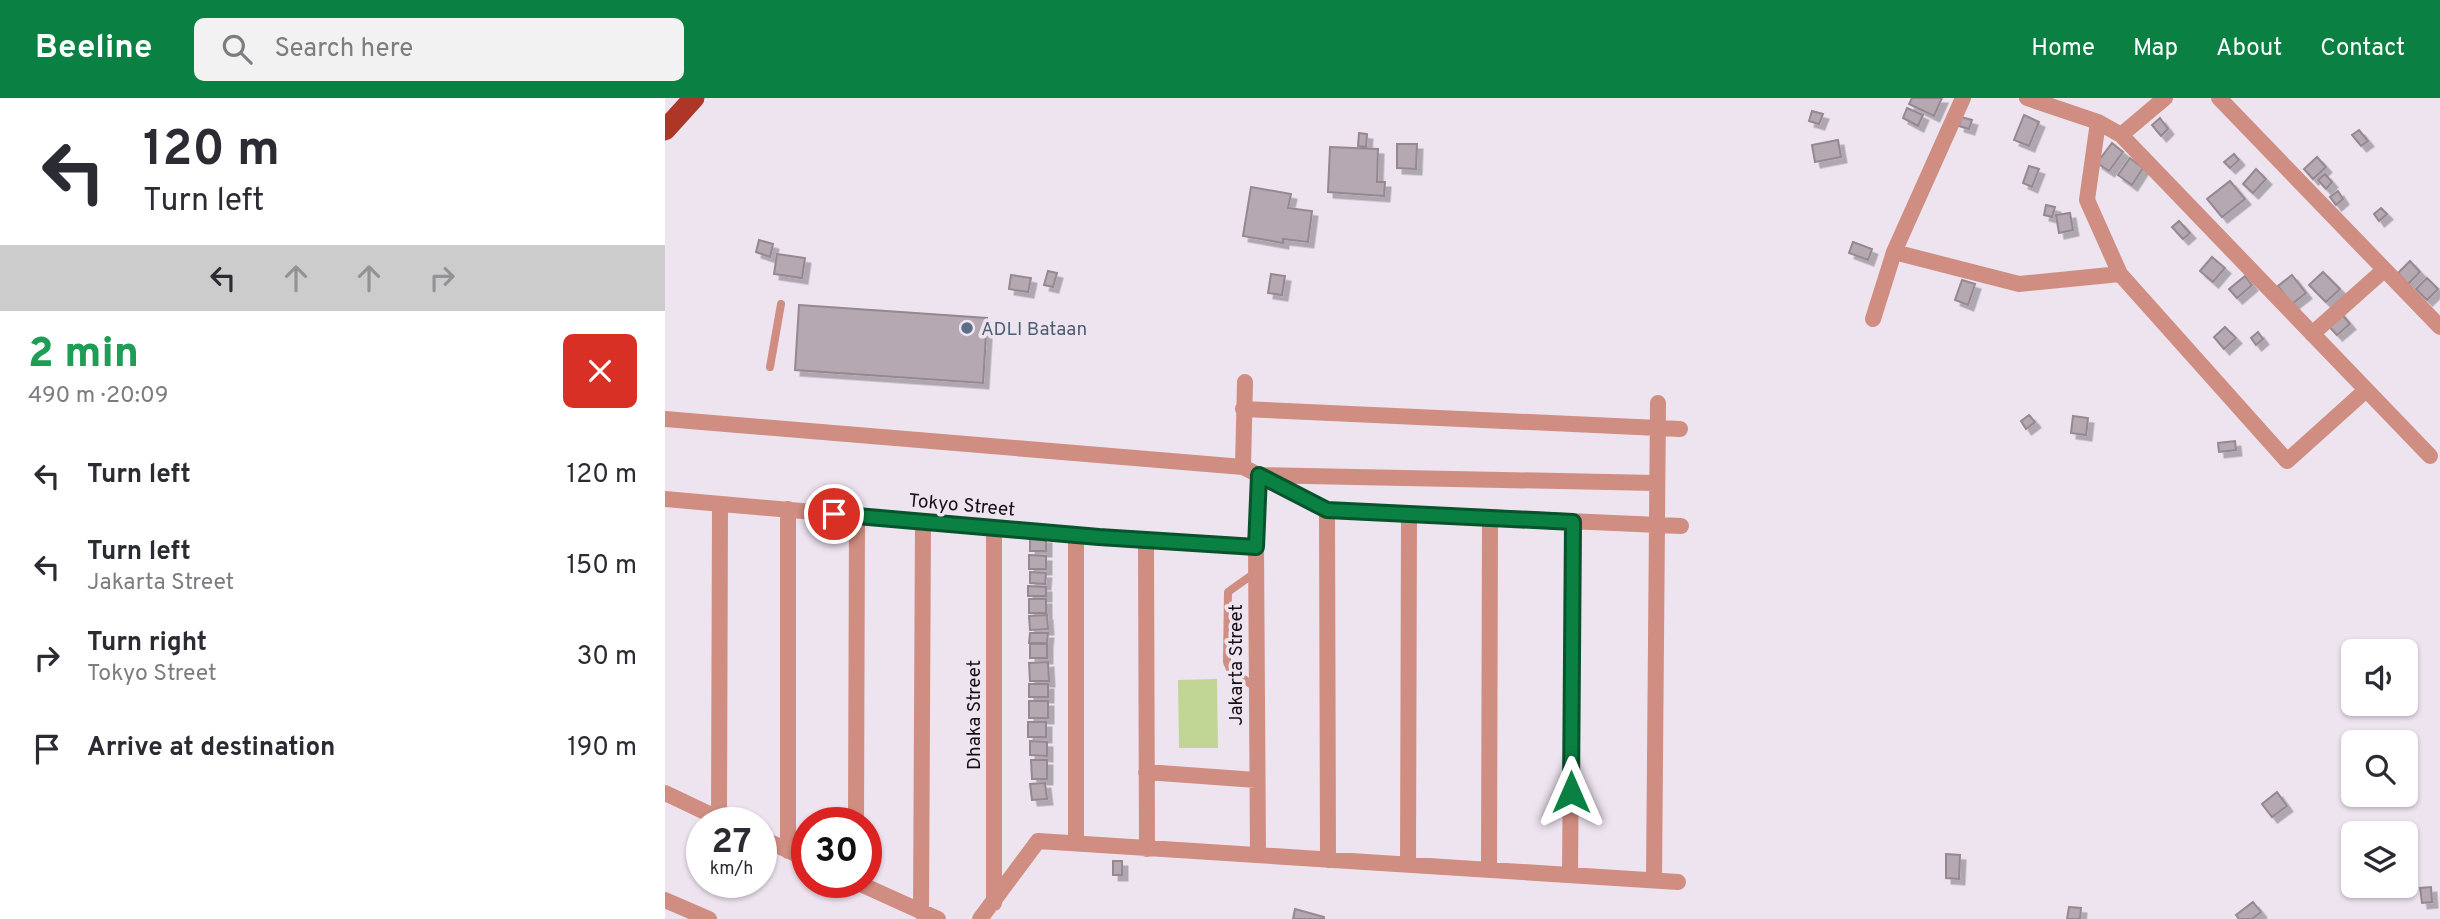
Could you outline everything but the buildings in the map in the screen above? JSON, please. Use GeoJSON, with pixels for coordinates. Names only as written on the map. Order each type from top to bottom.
{"type":"FeatureCollection","features":[{"type":"Feature","properties":{"kind":"main road"},"geometry":{"type":"LineString","coordinates":[[665,130],[694,98]]}},
{"type":"Feature","properties":{"kind":"street"},"geometry":{"type":"LineString","coordinates":[[1873,319],[1894,253],[1963,98]]}},
{"type":"Feature","properties":{"kind":"street"},"geometry":{"type":"LineString","coordinates":[[2027,98],[2098,122],[2121,135],[2430,456]]}},
{"type":"Feature","properties":{"kind":"street"},"geometry":{"type":"LineString","coordinates":[[2121,135],[2165,98]]}},
{"type":"Feature","properties":{"kind":"street"},"geometry":{"type":"LineString","coordinates":[[2219,98],[2440,327]]}},
{"type":"Feature","properties":{"kind":"street"},"geometry":{"type":"LineString","coordinates":[[2098,122],[2087,200],[2120,274],[2287,461],[2366,390]]}},
{"type":"Feature","properties":{"kind":"street"},"geometry":{"type":"LineString","coordinates":[[1894,253],[2019,284],[2120,274]]}},
{"type":"Feature","properties":{"kind":"street"},"geometry":{"type":"LineString","coordinates":[[2312,334],[2384,270]]}},
{"type":"Feature","properties":{"kind":"street"},"geometry":{"type":"LineString","coordinates":[[1243,467],[1245,382]]}},
{"type":"Feature","properties":{"kind":"street"},"geometry":{"type":"LineString","coordinates":[[1654,880],[1658,403]]}},
{"type":"Feature","properties":{"kind":"street"},"geometry":{"type":"LineString","coordinates":[[1243,409],[1680,429]]}},
{"type":"Feature","properties":{"kind":"street"},"geometry":{"type":"LineString","coordinates":[[665,419],[1243,467],[1327,510],[1409,516],[1681,526]]}},
{"type":"Feature","properties":{"kind":"street"},"geometry":{"type":"LineString","coordinates":[[1259,475],[1656,483]]}},
{"type":"Feature","properties":{"kind":"street","name":"Jakarta Street"},"geometry":{"type":"LineString","coordinates":[[1258,855],[1256,547],[1259,475]]}},
{"type":"Feature","properties":{"kind":"street","name":"Tokyo Street"},"geometry":{"type":"LineString","coordinates":[[665,499],[1146,541],[1256,547]]}},
{"type":"Feature","properties":{"kind":"street"},"geometry":{"type":"LineString","coordinates":[[720,504],[723,807]]}},
{"type":"Feature","properties":{"kind":"street"},"geometry":{"type":"LineString","coordinates":[[788,509],[788,851]]}},
{"type":"Feature","properties":{"kind":"street"},"geometry":{"type":"LineString","coordinates":[[1327,510],[1328,860]]}},
{"type":"Feature","properties":{"kind":"street"},"geometry":{"type":"LineString","coordinates":[[856,807],[857,516]]}},
{"type":"Feature","properties":{"kind":"street"},"geometry":{"type":"LineString","coordinates":[[1409,516],[1409,865]]}},
{"type":"Feature","properties":{"kind":"street"},"geometry":{"type":"LineString","coordinates":[[1489,869],[1490,519]]}},
{"type":"Feature","properties":{"kind":"street"},"geometry":{"type":"LineString","coordinates":[[921,912],[923,522]]}},
{"type":"Feature","properties":{"kind":"street"},"geometry":{"type":"LineString","coordinates":[[1570,873],[1573,522]]}},
{"type":"Feature","properties":{"kind":"street","name":"Dhaka Street"},"geometry":{"type":"LineString","coordinates":[[994,528],[995,903]]}},
{"type":"Feature","properties":{"kind":"street"},"geometry":{"type":"LineString","coordinates":[[1076,535],[1076,842]]}},
{"type":"Feature","properties":{"kind":"street"},"geometry":{"type":"LineString","coordinates":[[1146,541],[1147,849]]}},
{"type":"Feature","properties":{"kind":"street"},"geometry":{"type":"LineString","coordinates":[[1146,772],[1257,780]]}},
{"type":"Feature","properties":{"kind":"street"},"geometry":{"type":"LineString","coordinates":[[665,793],[695,807]]}},
{"type":"Feature","properties":{"kind":"street"},"geometry":{"type":"LineString","coordinates":[[980,919],[995,903],[1038,841],[1678,882]]}},
{"type":"Feature","properties":{"kind":"street"},"geometry":{"type":"LineString","coordinates":[[777,846],[791,852]]}},
{"type":"Feature","properties":{"kind":"street"},"geometry":{"type":"LineString","coordinates":[[882,894],[937,919]]}},
{"type":"Feature","properties":{"kind":"street"},"geometry":{"type":"LineString","coordinates":[[665,900],[709,919]]}},
{"type":"Feature","properties":{"kind":"lane"},"geometry":{"type":"LineString","coordinates":[[770,367],[781,304]]}},
{"type":"Feature","properties":{"kind":"lane"},"geometry":{"type":"LineString","coordinates":[[1256,572],[1228,592],[1227,662],[1230,669],[1256,688]]}},
{"type":"Feature","properties":{"kind":"green space"},"geometry":{"type":"Polygon","coordinates":[[[1217,679],[1218,748],[1179,748],[1178,680],[1217,679]]]}},
{"type":"Feature","properties":{"kind":"place","name":"ADLI Bataan"},"geometry":{"type":"Point","coordinates":[967,328]}},
{"type":"Feature","properties":{"kind":"route"},"geometry":{"type":"LineString","coordinates":[[834,514],[1146,541],[1256,547],[1259,475],[1327,510],[1573,522],[1571,792]]}}]}
